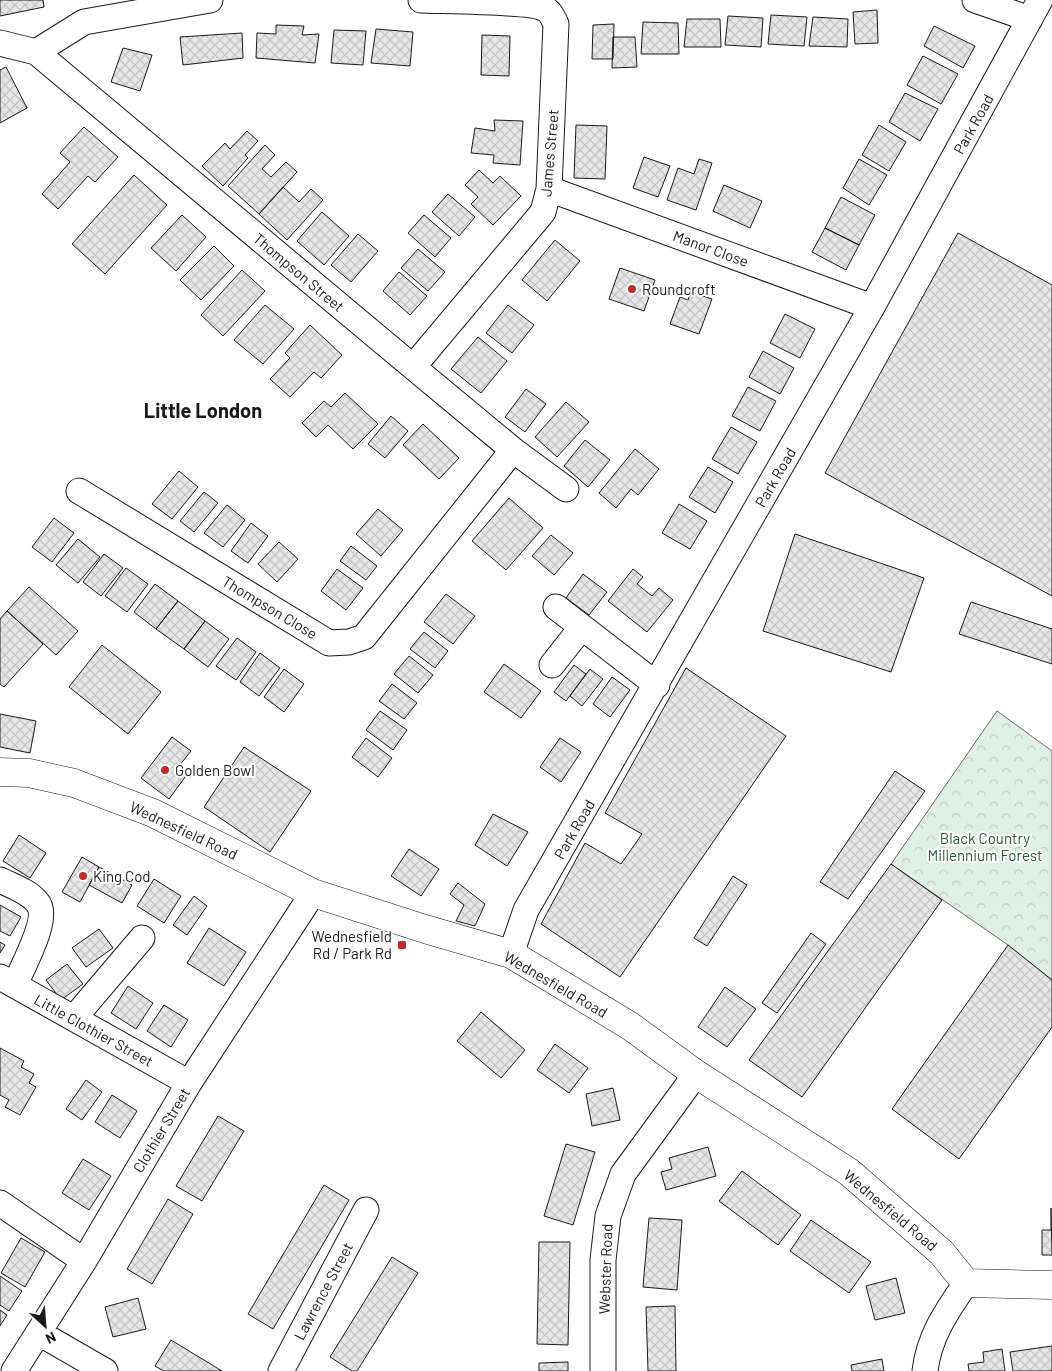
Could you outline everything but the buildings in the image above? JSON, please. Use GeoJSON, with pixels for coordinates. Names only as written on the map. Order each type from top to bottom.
{"type":"FeatureCollection","features":[{"type":"Feature","properties":{"kind":"main road","name":"Wednesfield Road"},"geometry":{"type":"LineString","coordinates":[[0,772],[28,773],[74,783],[91,789],[153,813],[314,893],[425,929],[511,954],[630,1026],[696,1074],[849,1172],[942,1253],[966,1282]]}},
{"type":"Feature","properties":{"kind":"main road"},"geometry":{"type":"LineString","coordinates":[[966,1282],[1052,1284]]}},
{"type":"Feature","properties":{"kind":"street"},"geometry":{"type":"LineString","coordinates":[[0,43],[36,52],[84,22],[210,0]]}},
{"type":"Feature","properties":{"kind":"street","name":"James Street"},"geometry":{"type":"LineString","coordinates":[[413,367],[542,212],[549,189],[556,24],[552,14],[544,8],[523,4],[421,0]]}},
{"type":"Feature","properties":{"kind":"street"},"geometry":{"type":"LineString","coordinates":[[975,0],[1035,10]]}},
{"type":"Feature","properties":{"kind":"street","name":"Park Road"},"geometry":{"type":"LineString","coordinates":[[511,954],[526,910],[657,685],[872,307],[1035,10]]}},
{"type":"Feature","properties":{"kind":"street","name":"Thompson Street"},"geometry":{"type":"LineString","coordinates":[[36,52],[513,450],[566,489]]}},
{"type":"Feature","properties":{"kind":"street","name":"Manor Close"},"geometry":{"type":"LineString","coordinates":[[549,189],[872,307]]}},
{"type":"Feature","properties":{"kind":"street","name":"Thompson Close"},"geometry":{"type":"LineString","coordinates":[[79,491],[329,643],[350,642],[364,637],[513,450]]}},
{"type":"Feature","properties":{"kind":"street"},"geometry":{"type":"LineString","coordinates":[[556,607],[657,685]]}},
{"type":"Feature","properties":{"kind":"street"},"geometry":{"type":"LineString","coordinates":[[552,664],[582,627]]}},
{"type":"Feature","properties":{"kind":"street"},"geometry":{"type":"LineString","coordinates":[[0,880],[32,896],[41,909],[41,922],[7,981]]}},
{"type":"Feature","properties":{"kind":"street","name":"Clothier Street"},"geometry":{"type":"LineString","coordinates":[[14,1371],[84,1260],[189,1083],[314,893]]}},
{"type":"Feature","properties":{"kind":"street"},"geometry":{"type":"LineString","coordinates":[[74,1018],[142,938]]}},
{"type":"Feature","properties":{"kind":"street","name":"Little Clothier Street"},"geometry":{"type":"LineString","coordinates":[[7,981],[189,1083]]}},
{"type":"Feature","properties":{"kind":"street","name":"Webster Road"},"geometry":{"type":"LineString","coordinates":[[603,1371],[603,1260],[608,1216],[623,1174],[696,1074]]}},
{"type":"Feature","properties":{"kind":"street"},"geometry":{"type":"LineString","coordinates":[[0,1203],[84,1260]]}},
{"type":"Feature","properties":{"kind":"street","name":"Lawrence Street"},"geometry":{"type":"LineString","coordinates":[[281,1371],[366,1210]]}},
{"type":"Feature","properties":{"kind":"street"},"geometry":{"type":"LineString","coordinates":[[925,1371],[927,1354],[934,1333],[966,1282]]}},
{"type":"Feature","properties":{"kind":"street"},"geometry":{"type":"LineString","coordinates":[[39,1333],[105,1371]]}},
{"type":"Feature","properties":{"kind":"green space","name":"Black Country Millennium Forest"},"geometry":{"type":"Polygon","coordinates":[[[997,711],[1052,751],[1052,980],[1008,945],[891,864],[997,711]]]}},
{"type":"Feature","properties":{"kind":"place","name":"Roundcroft"},"geometry":{"type":"Point","coordinates":[632,289]}},
{"type":"Feature","properties":{"kind":"place","name":"Golden Bowl"},"geometry":{"type":"Point","coordinates":[165,770]}},
{"type":"Feature","properties":{"kind":"place","name":"King Cod"},"geometry":{"type":"Point","coordinates":[83,876]}},
{"type":"Feature","properties":{"kind":"place","name":"Wednesfield Rd / Park Rd"},"geometry":{"type":"Point","coordinates":[402,945]}},
{"type":"Feature","properties":{"kind":"district","name":"Little London"},"geometry":{"type":"Point","coordinates":[203,410]}}]}
